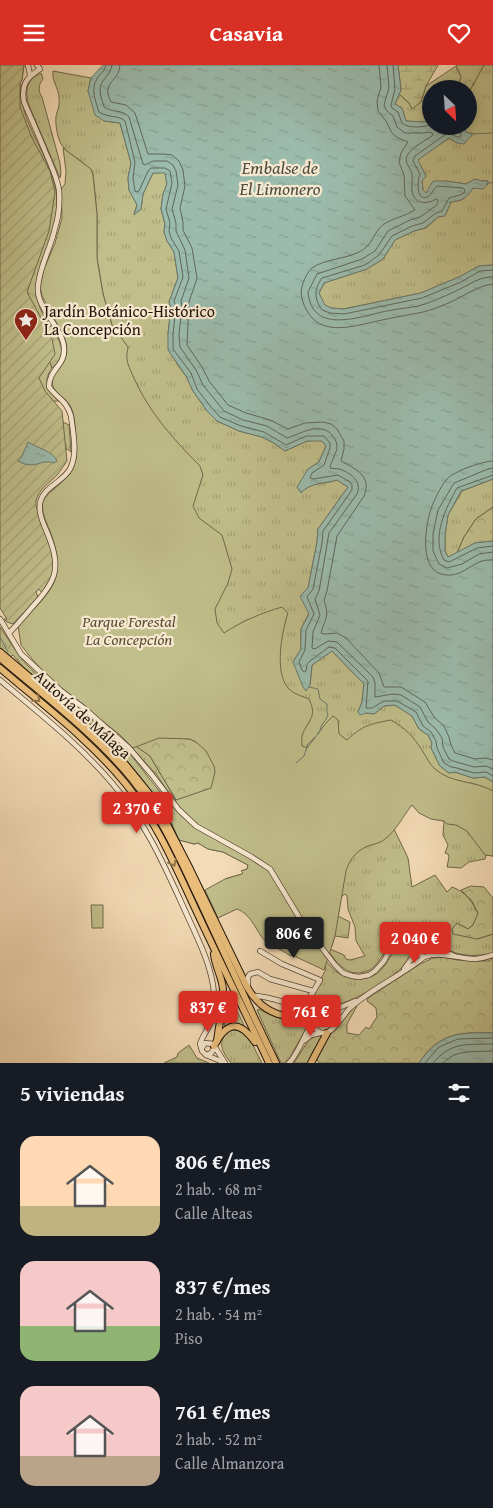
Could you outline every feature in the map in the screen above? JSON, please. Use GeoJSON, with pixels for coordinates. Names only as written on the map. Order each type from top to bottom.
{"type":"FeatureCollection","features":[{"type":"Feature","properties":{"kind":"highway"},"geometry":{"type":"LineString","coordinates":[[0,652],[84,723],[116,753],[155,801],[252,996],[263,1007],[280,1015],[298,1017],[324,1011]]}},
{"type":"Feature","properties":{"kind":"highway","name":"Autovía de Málaga"},"geometry":{"type":"LineString","coordinates":[[0,659],[78,724],[107,751],[132,779],[152,806],[190,881],[276,1063]]}},
{"type":"Feature","properties":{"kind":"highway","name":"Autovía de Málaga"},"geometry":{"type":"LineString","coordinates":[[0,668],[94,749],[126,784],[145,810],[160,837],[269,1063]]}},
{"type":"Feature","properties":{"kind":"highway"},"geometry":{"type":"LineString","coordinates":[[214,948],[215,962],[220,975],[223,994],[222,1017],[214,1044]]}},
{"type":"Feature","properties":{"kind":"highway"},"geometry":{"type":"LineString","coordinates":[[214,1044],[225,1030],[238,1027],[248,1032],[264,1053]]}},
{"type":"Feature","properties":{"kind":"highway"},"geometry":{"type":"LineString","coordinates":[[311,1063],[324,1033]]}},
{"type":"Feature","properties":{"kind":"street"},"geometry":{"type":"LineString","coordinates":[[28,65],[30,75]]}},
{"type":"Feature","properties":{"kind":"street"},"geometry":{"type":"LineString","coordinates":[[9,633],[42,597],[53,581],[56,560],[43,522],[41,500],[46,491],[65,476],[74,460],[71,416],[67,404],[49,387],[51,374],[63,358],[65,349],[62,339],[39,296],[38,287],[42,268],[58,219],[59,189],[22,93],[30,75],[40,69],[37,65]]}},
{"type":"Feature","properties":{"kind":"street"},"geometry":{"type":"LineString","coordinates":[[0,619],[21,654],[129,748],[178,810],[196,826],[270,869],[302,922],[334,965],[343,973],[359,977],[369,975],[384,961],[390,949],[402,942],[409,941],[434,946],[454,956]]}},
{"type":"Feature","properties":{"kind":"street"},"geometry":{"type":"LineString","coordinates":[[0,680],[95,763],[126,801],[150,837],[206,959],[214,989],[214,1011],[209,1027],[200,1043],[202,1051],[206,1055],[224,1063]]}},
{"type":"Feature","properties":{"kind":"street"},"geometry":{"type":"LineString","coordinates":[[402,942],[412,944],[420,955],[426,957],[442,955],[475,959],[493,955]]}},
{"type":"Feature","properties":{"kind":"street"},"geometry":{"type":"LineString","coordinates":[[402,972],[421,946],[426,945]]}},
{"type":"Feature","properties":{"kind":"street"},"geometry":{"type":"LineString","coordinates":[[304,1041],[311,1035],[330,1031],[350,1008],[360,1000],[426,957],[430,951],[426,945]]}},
{"type":"Feature","properties":{"kind":"street"},"geometry":{"type":"LineString","coordinates":[[260,951],[282,964],[320,980],[310,997],[328,1003],[324,1011],[313,1021],[304,1041],[289,1063]]}},
{"type":"Feature","properties":{"kind":"street"},"geometry":{"type":"LineString","coordinates":[[247,987],[250,974],[258,972],[270,979],[313,991]]}},
{"type":"Feature","properties":{"kind":"street"},"geometry":{"type":"LineString","coordinates":[[252,996],[258,995],[284,1002],[320,1006],[334,1017],[334,1026]]}},
{"type":"Feature","properties":{"kind":"street"},"geometry":{"type":"LineString","coordinates":[[324,1011],[360,1000]]}},
{"type":"Feature","properties":{"kind":"street"},"geometry":{"type":"LineString","coordinates":[[313,1021],[314,1027],[324,1033]]}},
{"type":"Feature","properties":{"kind":"street"},"geometry":{"type":"LineString","coordinates":[[209,1027],[214,1044],[224,1063]]}},
{"type":"Feature","properties":{"kind":"street"},"geometry":{"type":"LineString","coordinates":[[202,1048],[205,1043],[214,1044]]}},
{"type":"Feature","properties":{"kind":"street"},"geometry":{"type":"LineString","coordinates":[[206,1055],[214,1051],[214,1044]]}},
{"type":"Feature","properties":{"kind":"green space","name":"Jardín Botánico-Histórico La Concepción"},"geometry":{"type":"Polygon","coordinates":[[[0,65],[24,65],[20,83],[20,107],[32,138],[50,171],[55,192],[49,231],[27,292],[48,335],[52,339],[55,354],[39,378],[45,391],[62,411],[67,461],[58,474],[42,489],[37,496],[36,502],[41,523],[52,553],[53,563],[49,582],[42,593],[39,589],[36,592],[38,597],[13,624],[4,619],[7,619],[0,608],[0,65]]]}},
{"type":"Feature","properties":{"kind":"green space"},"geometry":{"type":"Polygon","coordinates":[[[24,65],[20,83],[24,111],[52,176],[57,199],[54,226],[36,286],[36,294],[41,311],[60,342],[61,355],[58,362],[52,368],[29,305],[13,133],[17,98],[14,89],[24,65]]]}},
{"type":"Feature","properties":{"kind":"green space"},"geometry":{"type":"Polygon","coordinates":[[[398,65],[438,65],[429,80],[422,80],[421,102],[412,109],[409,103],[399,94],[401,90],[398,65]]]}},
{"type":"Feature","properties":{"kind":"green space"},"geometry":{"type":"Polygon","coordinates":[[[484,65],[493,65],[493,265],[479,266],[459,277],[421,293],[344,309],[331,308],[324,305],[319,293],[324,283],[367,269],[383,259],[395,240],[414,231],[426,228],[438,217],[445,215],[451,202],[462,200],[474,188],[488,181],[475,179],[466,184],[446,181],[426,193],[423,190],[422,181],[426,175],[417,160],[449,138],[457,143],[470,135],[478,135],[478,80],[476,80],[484,65]]]}},
{"type":"Feature","properties":{"kind":"green space"},"geometry":{"type":"Polygon","coordinates":[[[484,65],[476,80],[460,80],[461,77],[456,66],[484,65]]]}},
{"type":"Feature","properties":{"kind":"green space"},"geometry":{"type":"Polygon","coordinates":[[[456,66],[461,77],[460,80],[435,80],[456,66]]]}},
{"type":"Feature","properties":{"kind":"green space"},"geometry":{"type":"Polygon","coordinates":[[[53,71],[91,78],[88,91],[104,121],[120,123],[131,163],[128,178],[129,190],[137,205],[134,214],[141,209],[143,194],[153,173],[165,172],[167,184],[163,194],[161,209],[165,224],[164,232],[174,252],[178,278],[169,302],[171,307],[168,334],[177,364],[207,411],[217,421],[239,431],[262,437],[285,451],[307,441],[322,440],[326,446],[319,462],[308,469],[301,492],[310,486],[337,480],[348,487],[318,529],[308,588],[309,613],[301,629],[301,649],[293,662],[310,685],[312,665],[332,651],[364,684],[362,702],[358,712],[374,714],[384,706],[395,705],[412,716],[419,729],[428,735],[432,743],[431,748],[440,766],[449,773],[455,772],[473,778],[485,777],[493,782],[493,856],[486,855],[485,859],[469,862],[461,868],[447,867],[449,857],[445,853],[448,845],[443,835],[444,821],[426,816],[412,805],[218,754],[190,739],[112,325],[103,294],[97,258],[97,214],[93,175],[84,164],[65,149],[59,139],[56,116],[59,97],[53,78],[53,71]]]}},
{"type":"Feature","properties":{"kind":"green space"},"geometry":{"type":"Polygon","coordinates":[[[41,73],[43,79],[39,90],[60,163],[60,178],[28,103],[28,85],[41,73]]]}},
{"type":"Feature","properties":{"kind":"green space"},"geometry":{"type":"Polygon","coordinates":[[[399,94],[412,108],[421,102],[422,99],[422,122],[406,121],[402,108],[395,104],[399,94]]]}},
{"type":"Feature","properties":{"kind":"green space","name":"Parque Forestal La Concepción"},"geometry":{"type":"Polygon","coordinates":[[[63,148],[91,169],[93,175],[97,214],[97,258],[103,294],[112,325],[128,347],[127,357],[130,370],[154,413],[171,435],[200,466],[203,475],[193,506],[199,518],[222,535],[232,569],[228,583],[215,609],[217,623],[224,633],[252,618],[282,607],[288,613],[280,651],[281,672],[288,688],[309,699],[312,709],[312,717],[302,735],[302,746],[307,748],[333,716],[338,720],[339,734],[347,740],[367,726],[391,720],[412,736],[431,765],[442,774],[493,791],[493,856],[485,855],[467,831],[456,825],[447,824],[444,821],[431,819],[419,813],[412,805],[389,836],[383,841],[362,849],[356,854],[346,871],[335,936],[324,970],[291,956],[272,945],[270,946],[248,917],[237,909],[218,918],[205,890],[225,879],[242,874],[241,871],[247,869],[248,865],[223,852],[208,849],[198,843],[194,844],[179,840],[159,802],[176,800],[211,788],[215,772],[206,751],[190,739],[159,738],[133,748],[120,735],[52,681],[21,645],[18,626],[47,594],[57,574],[58,562],[44,516],[43,501],[70,473],[76,456],[72,411],[67,401],[56,391],[52,384],[53,375],[65,359],[67,348],[65,339],[42,296],[40,286],[62,218],[61,189],[65,184],[66,171],[63,148]]]}},
{"type":"Feature","properties":{"kind":"green space"},"geometry":{"type":"Polygon","coordinates":[[[49,358],[52,368],[47,382],[49,390],[59,401],[54,401],[63,422],[69,425],[71,452],[67,449],[64,450],[27,378],[49,358]]]}},
{"type":"Feature","properties":{"kind":"green space"},"geometry":{"type":"Polygon","coordinates":[[[493,479],[493,507],[476,519],[464,537],[457,553],[448,557],[445,551],[445,536],[448,515],[462,491],[493,479]]]}},
{"type":"Feature","properties":{"kind":"green space"},"geometry":{"type":"Polygon","coordinates":[[[493,507],[493,541],[475,543],[457,553],[464,537],[476,519],[493,507]]]}},
{"type":"Feature","properties":{"kind":"green space"},"geometry":{"type":"Polygon","coordinates":[[[0,627],[27,665],[75,706],[72,708],[23,667],[13,655],[10,657],[0,648],[0,627]]]}},
{"type":"Feature","properties":{"kind":"green space"},"geometry":{"type":"Polygon","coordinates":[[[30,627],[179,738],[190,739],[218,754],[344,853],[335,903],[338,916],[350,922],[348,938],[335,936],[332,946],[303,912],[176,800],[150,756],[133,744],[30,627]]]}},
{"type":"Feature","properties":{"kind":"green space"},"geometry":{"type":"Polygon","coordinates":[[[75,698],[150,756],[176,800],[171,796],[156,774],[120,735],[75,698]]]}},
{"type":"Feature","properties":{"kind":"green space"},"geometry":{"type":"Polygon","coordinates":[[[82,711],[131,755],[167,801],[266,870],[225,879],[242,874],[241,871],[247,869],[248,865],[223,852],[208,849],[198,843],[194,844],[179,840],[160,804],[137,772],[80,715],[82,711]]]}},
{"type":"Feature","properties":{"kind":"green space"},"geometry":{"type":"Polygon","coordinates":[[[394,829],[408,858],[412,887],[435,875],[447,892],[452,887],[465,894],[478,914],[473,925],[468,929],[461,925],[477,939],[493,934],[493,953],[466,955],[451,951],[426,940],[404,937],[390,945],[377,963],[366,972],[348,971],[335,960],[300,913],[330,949],[350,960],[365,956],[356,941],[355,927],[345,894],[341,897],[338,916],[347,855],[387,835],[394,829]]]}},
{"type":"Feature","properties":{"kind":"green space"},"geometry":{"type":"Polygon","coordinates":[[[471,886],[484,887],[493,898],[493,934],[477,939],[453,934],[452,929],[457,923],[468,929],[473,925],[478,913],[472,901],[461,890],[471,886]]]}},
{"type":"Feature","properties":{"kind":"green space"},"geometry":{"type":"Polygon","coordinates":[[[91,905],[103,905],[103,928],[92,928],[91,905]]]}},
{"type":"Feature","properties":{"kind":"green space"},"geometry":{"type":"Polygon","coordinates":[[[308,936],[331,967],[346,977],[356,979],[376,974],[383,968],[397,949],[410,946],[413,949],[410,958],[403,967],[392,976],[367,992],[334,1006],[335,1003],[332,1001],[312,997],[326,969],[308,936]]]}},
{"type":"Feature","properties":{"kind":"green space"},"geometry":{"type":"Polygon","coordinates":[[[443,957],[457,960],[489,961],[493,958],[493,1033],[470,1033],[451,1036],[434,1046],[419,1063],[319,1063],[316,1058],[328,1036],[335,1031],[348,1013],[356,1006],[347,1024],[347,1033],[359,1035],[366,1027],[369,1029],[377,1017],[376,1008],[367,1001],[368,998],[420,964],[433,958],[443,957]]]}},
{"type":"Feature","properties":{"kind":"green space"},"geometry":{"type":"Polygon","coordinates":[[[229,995],[244,1025],[233,1023],[224,1026],[229,995]]]}},
{"type":"Feature","properties":{"kind":"green space"},"geometry":{"type":"Polygon","coordinates":[[[259,1009],[281,1019],[292,1021],[304,1020],[307,1023],[307,1027],[289,1059],[284,1063],[281,1063],[257,1010],[259,1009]]]}},
{"type":"Feature","properties":{"kind":"green space"},"geometry":{"type":"Polygon","coordinates":[[[232,1030],[247,1034],[262,1063],[231,1063],[223,1050],[222,1041],[232,1030]]]}},
{"type":"Feature","properties":{"kind":"green space"},"geometry":{"type":"Polygon","coordinates":[[[315,1036],[323,1036],[308,1063],[294,1063],[308,1041],[315,1036]]]}},
{"type":"Feature","properties":{"kind":"green space"},"geometry":{"type":"Polygon","coordinates":[[[189,1045],[197,1058],[209,1063],[164,1063],[177,1057],[178,1053],[189,1045]]]}},
{"type":"Feature","properties":{"kind":"water","name":"Embalse de El Limonero"},"geometry":{"type":"Polygon","coordinates":[[[103,65],[398,65],[401,90],[395,104],[402,108],[406,121],[422,122],[422,135],[472,135],[464,144],[457,143],[449,138],[418,160],[426,176],[422,181],[423,190],[426,193],[433,181],[466,184],[475,179],[488,181],[488,184],[483,189],[473,188],[464,198],[451,202],[445,216],[438,217],[425,228],[395,240],[383,259],[367,269],[324,283],[319,293],[325,305],[331,308],[344,309],[421,293],[459,277],[479,266],[493,265],[493,479],[461,491],[448,515],[445,551],[448,557],[475,543],[493,541],[493,782],[485,777],[473,778],[455,772],[449,773],[440,766],[431,748],[432,743],[428,735],[419,729],[412,716],[395,705],[384,706],[374,714],[366,713],[360,715],[358,712],[362,702],[364,684],[332,651],[312,665],[310,685],[306,691],[303,687],[293,662],[301,649],[301,629],[309,614],[300,596],[308,588],[318,529],[348,487],[337,480],[313,485],[301,493],[297,487],[308,469],[319,462],[326,446],[322,441],[307,441],[285,451],[262,437],[239,431],[217,421],[207,411],[193,391],[186,376],[168,350],[171,307],[169,302],[178,278],[174,252],[164,232],[165,224],[161,209],[163,194],[167,184],[165,173],[153,173],[143,194],[141,209],[134,215],[137,205],[129,190],[128,178],[131,163],[120,123],[104,121],[95,115],[88,91],[91,78],[103,65]]]}},
{"type":"Feature","properties":{"kind":"water"},"geometry":{"type":"Polygon","coordinates":[[[28,442],[48,452],[57,461],[54,463],[45,462],[29,465],[18,461],[28,442]]]}},
{"type":"Feature","properties":{"kind":"water"},"geometry":{"type":"Polygon","coordinates":[[[470,1033],[493,1033],[493,1063],[419,1063],[434,1046],[451,1036],[470,1033]]]}},
{"type":"Feature","properties":{"kind":"waterway"},"geometry":{"type":"LineString","coordinates":[[478,134],[493,133]]}},
{"type":"Feature","properties":{"kind":"waterway"},"geometry":{"type":"LineString","coordinates":[[486,184],[493,182]]}},
{"type":"Feature","properties":{"kind":"waterway"},"geometry":{"type":"LineString","coordinates":[[0,637],[8,652]]}},
{"type":"Feature","properties":{"kind":"waterway"},"geometry":{"type":"LineString","coordinates":[[296,763],[304,756],[308,744],[319,733],[328,715],[327,704],[320,699],[318,689],[309,687]]}},
{"type":"Feature","properties":{"kind":"place","name":"Jardín Botánico-Histórico La Concepción"},"geometry":{"type":"Point","coordinates":[26,341]}}]}
